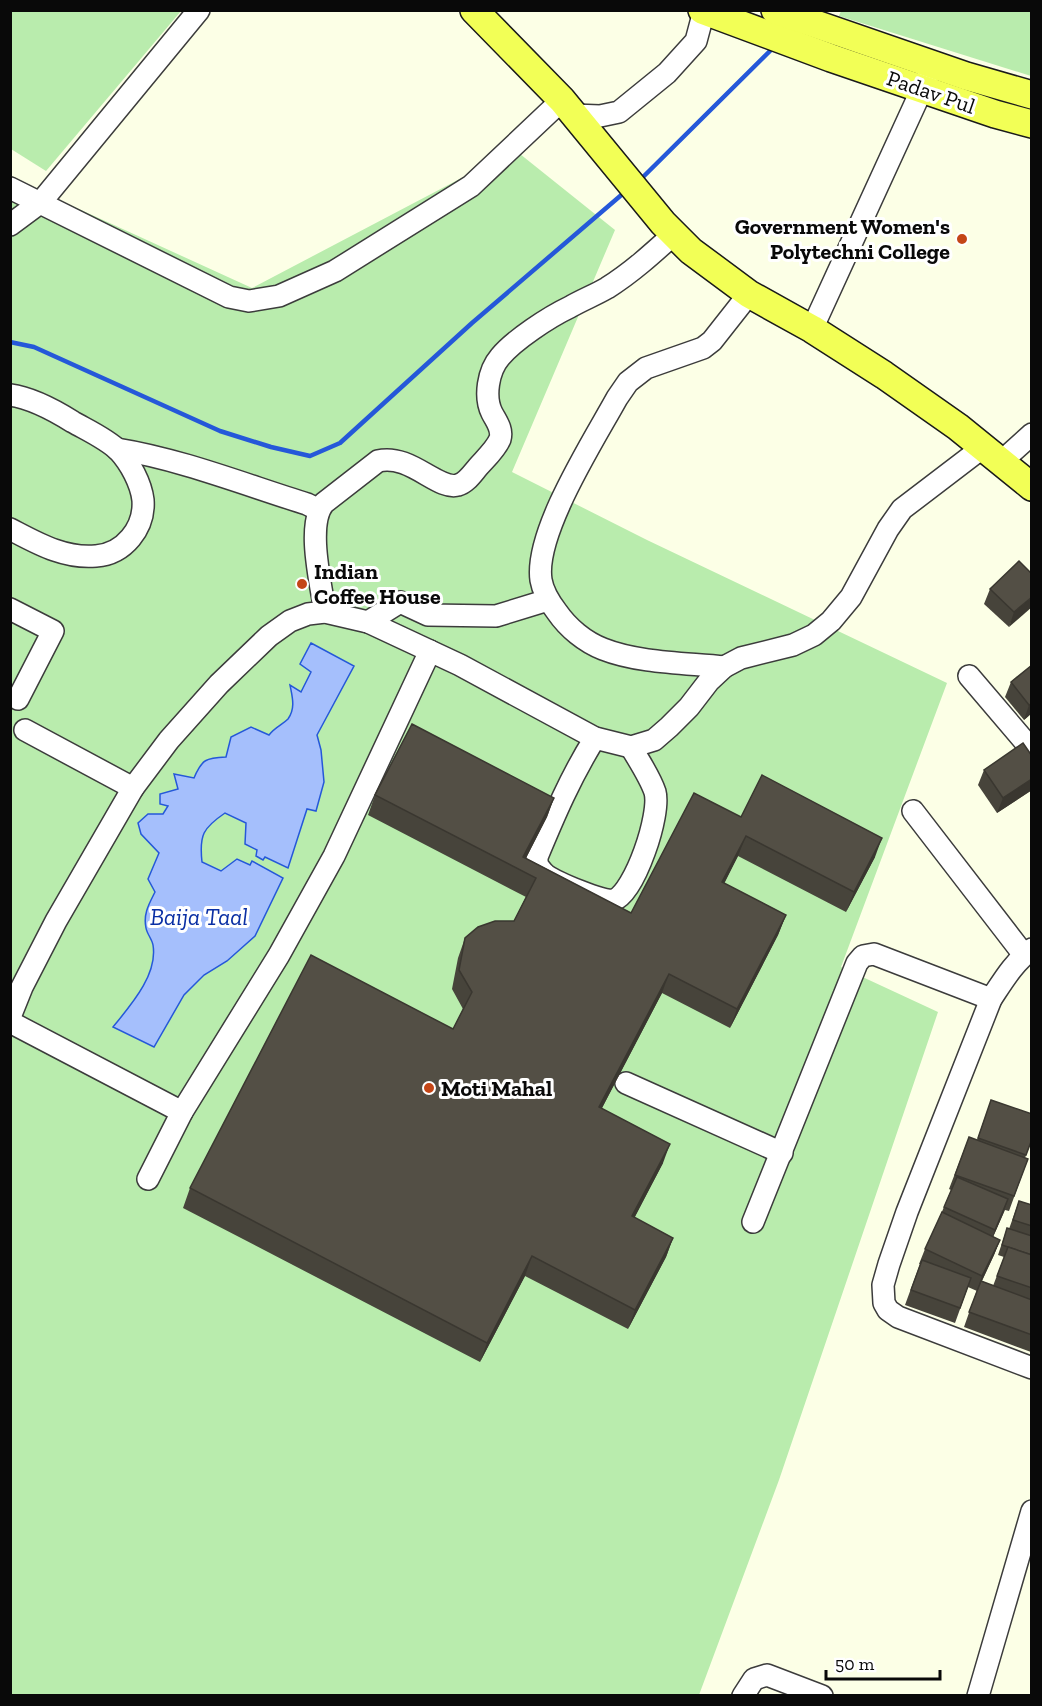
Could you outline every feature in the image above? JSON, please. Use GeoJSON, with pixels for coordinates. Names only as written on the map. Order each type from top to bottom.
{"type":"FeatureCollection","features":[{"type":"Feature","properties":{"kind":"main road"},"geometry":{"type":"LineString","coordinates":[[474,10],[572,112],[668,228],[691,251],[749,294],[812,329],[884,375],[958,427],[1032,487]]}},
{"type":"Feature","properties":{"kind":"main road","name":"Padav Pul"},"geometry":{"type":"LineString","coordinates":[[775,10],[1032,95]]}},
{"type":"Feature","properties":{"kind":"main road","name":"Padav Pul"},"geometry":{"type":"LineString","coordinates":[[703,11],[831,58],[995,114],[1032,124]]}},
{"type":"Feature","properties":{"kind":"street"},"geometry":{"type":"LineString","coordinates":[[10,225],[40,202],[200,10]]}},
{"type":"Feature","properties":{"kind":"street"},"geometry":{"type":"LineString","coordinates":[[10,188],[229,297],[249,301],[279,296],[335,272],[471,186],[572,112],[600,116],[620,112],[667,73],[696,41],[703,11]]}},
{"type":"Feature","properties":{"kind":"street"},"geometry":{"type":"LineString","coordinates":[[812,329],[933,64]]}},
{"type":"Feature","properties":{"kind":"street"},"geometry":{"type":"LineString","coordinates":[[325,612],[315,538],[315,524],[321,506],[378,460],[387,458],[410,465],[449,485],[457,486],[466,481],[500,439],[499,425],[491,411],[488,396],[491,372],[500,358],[544,322],[568,307],[605,290],[634,270],[668,228]]}},
{"type":"Feature","properties":{"kind":"street"},"geometry":{"type":"LineString","coordinates":[[724,667],[635,657],[603,649],[580,636],[563,621],[548,600],[541,580],[541,559],[545,539],[558,507],[628,381],[646,368],[703,348],[712,341],[749,294]]}},
{"type":"Feature","properties":{"kind":"street"},"geometry":{"type":"LineString","coordinates":[[10,395],[25,397],[68,419],[117,449],[163,459],[321,506]]}},
{"type":"Feature","properties":{"kind":"street"},"geometry":{"type":"LineString","coordinates":[[10,1017],[22,987],[56,921],[133,788],[169,740],[219,684],[269,636],[290,621],[308,614],[325,612],[368,622],[460,665],[595,738],[631,747],[654,740],[669,727],[724,667],[741,658],[793,645],[814,635],[831,621],[851,597],[888,529],[902,509],[991,455],[1032,434]]}},
{"type":"Feature","properties":{"kind":"street"},"geometry":{"type":"LineString","coordinates":[[10,529],[52,551],[74,555],[95,556],[111,553],[126,544],[136,532],[141,520],[143,499],[129,464],[117,449]]}},
{"type":"Feature","properties":{"kind":"street"},"geometry":{"type":"LineString","coordinates":[[368,622],[400,602],[428,615],[496,616],[548,600]]}},
{"type":"Feature","properties":{"kind":"street"},"geometry":{"type":"LineString","coordinates":[[10,609],[53,631],[14,698],[26,708],[28,721],[18,734],[133,788]]}},
{"type":"Feature","properties":{"kind":"street"},"geometry":{"type":"LineString","coordinates":[[148,1179],[183,1112],[279,955],[334,856],[430,651]]}},
{"type":"Feature","properties":{"kind":"street"},"geometry":{"type":"LineString","coordinates":[[969,676],[1032,750]]}},
{"type":"Feature","properties":{"kind":"street"},"geometry":{"type":"LineString","coordinates":[[595,738],[580,762],[556,812],[537,857],[537,865],[545,875],[596,898],[612,901],[622,896],[630,883],[652,829],[656,812],[655,792],[631,747]]}},
{"type":"Feature","properties":{"kind":"street"},"geometry":{"type":"LineString","coordinates":[[913,811],[1028,952],[1006,976],[992,999],[907,1212],[883,1285],[884,1303],[888,1310],[898,1317],[1031,1367]]}},
{"type":"Feature","properties":{"kind":"street"},"geometry":{"type":"LineString","coordinates":[[753,1222],[857,963],[863,956],[874,954],[992,999]]}},
{"type":"Feature","properties":{"kind":"street"},"geometry":{"type":"LineString","coordinates":[[10,1022],[183,1112]]}},
{"type":"Feature","properties":{"kind":"street"},"geometry":{"type":"LineString","coordinates":[[626,1083],[782,1153]]}},
{"type":"Feature","properties":{"kind":"street"},"geometry":{"type":"LineString","coordinates":[[978,1695],[1032,1511]]}},
{"type":"Feature","properties":{"kind":"street"},"geometry":{"type":"LineString","coordinates":[[744,1695],[754,1679],[767,1675],[822,1695]]}},
{"type":"Feature","properties":{"kind":"green space"},"geometry":{"type":"Polygon","coordinates":[[[10,11],[181,11],[46,171],[11,149],[10,11]]]}},
{"type":"Feature","properties":{"kind":"green space"},"geometry":{"type":"Polygon","coordinates":[[[841,11],[1031,11],[1031,76],[839,16],[841,11]]]}},
{"type":"Feature","properties":{"kind":"green space"},"geometry":{"type":"Polygon","coordinates":[[[515,150],[615,230],[512,472],[647,540],[947,683],[841,967],[938,1012],[779,1480],[699,1695],[11,1696],[11,178],[252,288],[515,150]]]}},
{"type":"Feature","properties":{"kind":"water","name":"Baija Taal"},"geometry":{"type":"Polygon","coordinates":[[[311,643],[354,666],[317,735],[324,782],[316,811],[307,809],[288,868],[265,857],[263,860],[256,856],[257,850],[245,844],[246,823],[225,813],[207,828],[201,845],[202,862],[221,871],[237,859],[250,865],[252,861],[283,878],[255,936],[227,961],[204,975],[184,995],[154,1047],[113,1027],[147,979],[153,956],[153,945],[145,918],[155,892],[148,879],[159,853],[141,834],[138,823],[148,814],[163,814],[168,806],[160,804],[160,794],[178,789],[174,774],[194,778],[202,763],[214,758],[226,757],[231,737],[251,727],[269,735],[288,719],[293,706],[290,685],[301,692],[311,672],[300,664],[311,643]]]}},
{"type":"Feature","properties":{"kind":"building"},"geometry":{"type":"Polygon","coordinates":[[[1019,561],[1032,574],[1032,597],[1014,612],[990,589],[1019,561]]]}},
{"type":"Feature","properties":{"kind":"building"},"geometry":{"type":"Polygon","coordinates":[[[1032,665],[1032,703],[1029,705],[1011,682],[1032,665]]]}},
{"type":"Feature","properties":{"kind":"building","name":"Moti Mahal"},"geometry":{"type":"Polygon","coordinates":[[[412,724],[554,798],[523,857],[631,913],[694,793],[741,817],[762,775],[882,838],[854,892],[746,836],[722,882],[786,915],[737,1009],[669,974],[599,1107],[670,1144],[632,1216],[673,1238],[635,1310],[532,1256],[487,1343],[190,1188],[311,955],[453,1029],[472,992],[459,970],[465,938],[478,927],[495,921],[514,921],[536,878],[375,795],[412,724]]]}},
{"type":"Feature","properties":{"kind":"building"},"geometry":{"type":"Polygon","coordinates":[[[1023,743],[1032,756],[1032,779],[1003,798],[984,770],[1023,743]]]}},
{"type":"Feature","properties":{"kind":"building"},"geometry":{"type":"Polygon","coordinates":[[[991,1100],[1032,1114],[1032,1139],[1026,1155],[978,1138],[991,1100]]]}},
{"type":"Feature","properties":{"kind":"building"},"geometry":{"type":"Polygon","coordinates":[[[969,1137],[1028,1159],[1014,1196],[955,1175],[969,1137]]]}},
{"type":"Feature","properties":{"kind":"building"},"geometry":{"type":"Polygon","coordinates":[[[957,1177],[1008,1199],[995,1230],[944,1207],[957,1177]]]}},
{"type":"Feature","properties":{"kind":"building"},"geometry":{"type":"Polygon","coordinates":[[[1019,1201],[1032,1205],[1032,1226],[1013,1220],[1019,1201]]]}},
{"type":"Feature","properties":{"kind":"building"},"geometry":{"type":"Polygon","coordinates":[[[942,1212],[1000,1240],[982,1276],[925,1249],[942,1212]]]}},
{"type":"Feature","properties":{"kind":"building"},"geometry":{"type":"Polygon","coordinates":[[[1007,1228],[1032,1236],[1032,1255],[1002,1245],[1007,1228]]]}},
{"type":"Feature","properties":{"kind":"building"},"geometry":{"type":"Polygon","coordinates":[[[1008,1247],[1032,1255],[1032,1288],[997,1276],[1008,1247]]]}},
{"type":"Feature","properties":{"kind":"building"},"geometry":{"type":"Polygon","coordinates":[[[922,1260],[971,1278],[960,1308],[911,1290],[922,1260]]]}},
{"type":"Feature","properties":{"kind":"building"},"geometry":{"type":"Polygon","coordinates":[[[981,1281],[1032,1300],[1032,1335],[969,1312],[981,1281]]]}},
{"type":"Feature","properties":{"kind":"waterway"},"geometry":{"type":"LineString","coordinates":[[640,180],[774,47]]}},
{"type":"Feature","properties":{"kind":"waterway"},"geometry":{"type":"LineString","coordinates":[[10,342],[34,347],[220,431],[310,456],[340,443],[472,323],[626,191]]}},
{"type":"Feature","properties":{"kind":"place","name":"Government Women's Polytechni College"},"geometry":{"type":"Point","coordinates":[962,239]}},
{"type":"Feature","properties":{"kind":"place","name":"Indian Coffee House"},"geometry":{"type":"Point","coordinates":[302,584]}},
{"type":"Feature","properties":{"kind":"place","name":"Moti Mahal"},"geometry":{"type":"Point","coordinates":[429,1088]}}]}
